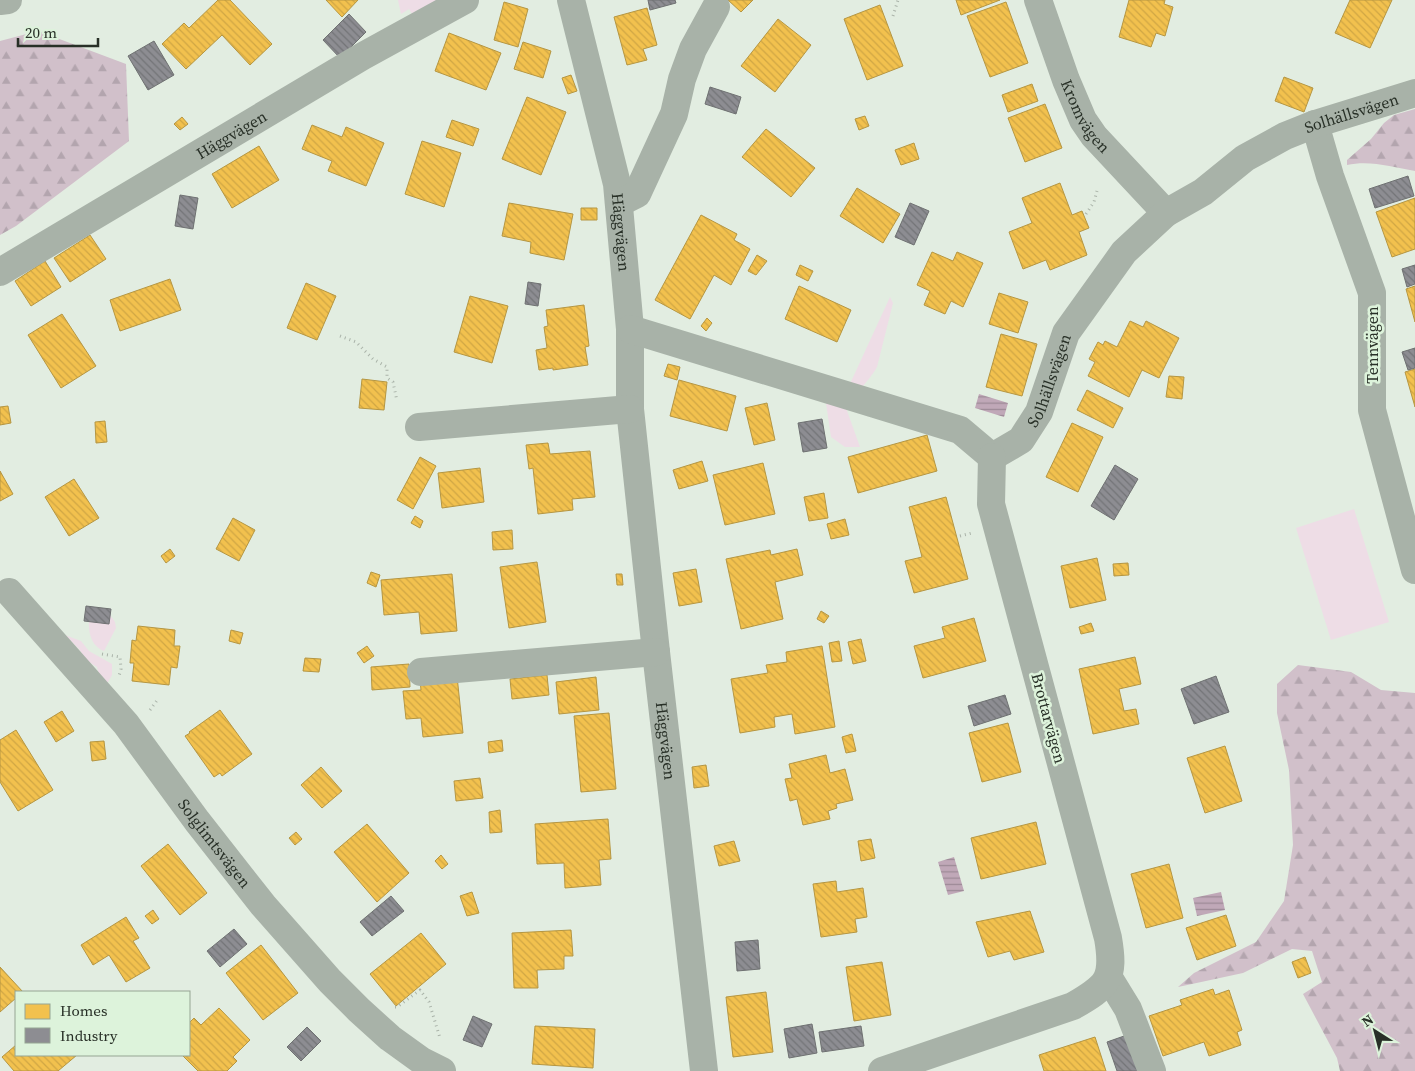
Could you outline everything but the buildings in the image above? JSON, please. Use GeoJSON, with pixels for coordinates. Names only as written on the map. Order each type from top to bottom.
{"type":"FeatureCollection","features":[{"type":"Feature","properties":{"kind":"street"},"geometry":{"type":"LineString","coordinates":[[0,1],[8,0]]}},
{"type":"Feature","properties":{"kind":"street","name":"Häggvägen"},"geometry":{"type":"LineString","coordinates":[[0,272],[363,56],[465,0]]}},
{"type":"Feature","properties":{"kind":"street","name":"Häggvägen"},"geometry":{"type":"LineString","coordinates":[[571,0],[617,184],[630,330],[630,409],[704,1071]]}},
{"type":"Feature","properties":{"kind":"street","name":"Kromvägen"},"geometry":{"type":"LineString","coordinates":[[1038,0],[1066,80],[1083,120],[1094,136],[1166,213]]}},
{"type":"Feature","properties":{"kind":"street"},"geometry":{"type":"LineString","coordinates":[[619,203],[638,194],[674,114],[682,79],[693,50],[716,7]]}},
{"type":"Feature","properties":{"kind":"street","name":"Solhällsvägen"},"geometry":{"type":"LineString","coordinates":[[992,457],[1021,440],[1039,412],[1066,332],[1124,252],[1166,213],[1203,192],[1245,158],[1285,136],[1315,124],[1415,93]]}},
{"type":"Feature","properties":{"kind":"street","name":"Tennvägen"},"geometry":{"type":"LineString","coordinates":[[1315,124],[1330,176],[1372,293],[1372,410],[1415,570]]}},
{"type":"Feature","properties":{"kind":"street"},"geometry":{"type":"LineString","coordinates":[[630,330],[960,430],[992,457]]}},
{"type":"Feature","properties":{"kind":"street"},"geometry":{"type":"LineString","coordinates":[[419,427],[630,409]]}},
{"type":"Feature","properties":{"kind":"street","name":"Brottarvägen"},"geometry":{"type":"LineString","coordinates":[[992,457],[991,504],[1108,938],[1111,955],[1109,978]]}},
{"type":"Feature","properties":{"kind":"street","name":"Solglimtsvägen"},"geometry":{"type":"LineString","coordinates":[[9,592],[126,724],[197,821],[263,906],[330,981],[390,1038],[422,1061],[441,1071]]}},
{"type":"Feature","properties":{"kind":"street"},"geometry":{"type":"LineString","coordinates":[[421,672],[656,652]]}},
{"type":"Feature","properties":{"kind":"street"},"geometry":{"type":"LineString","coordinates":[[882,1071],[1074,1006],[1094,994],[1109,978],[1128,1009],[1152,1071]]}},
{"type":"Feature","properties":{"kind":"path"},"geometry":{"type":"LineString","coordinates":[[893,16],[898,0]]}},
{"type":"Feature","properties":{"kind":"path"},"geometry":{"type":"LineString","coordinates":[[1086,214],[1094,202],[1097,191]]}},
{"type":"Feature","properties":{"kind":"path"},"geometry":{"type":"LineString","coordinates":[[340,336],[356,342],[373,360],[388,367],[387,378],[393,382],[397,401]]}},
{"type":"Feature","properties":{"kind":"path"},"geometry":{"type":"LineString","coordinates":[[364,1015],[376,1004],[397,1007],[420,990],[429,1002],[438,1035],[447,1049],[441,1071]]}},
{"type":"Feature","properties":{"kind":"shaded area"},"geometry":{"type":"Polygon","coordinates":[[[398,0],[440,0],[414,17],[409,9],[401,14],[398,0]]]}},
{"type":"Feature","properties":{"kind":"shaded area"},"geometry":{"type":"Polygon","coordinates":[[[890,297],[893,303],[877,367],[860,390],[849,386],[890,297]]]}},
{"type":"Feature","properties":{"kind":"shaded area"},"geometry":{"type":"Polygon","coordinates":[[[979,394],[1008,403],[1004,417],[975,408],[979,394]]]}},
{"type":"Feature","properties":{"kind":"shaded area"},"geometry":{"type":"Polygon","coordinates":[[[826,403],[846,408],[860,447],[845,447],[831,437],[826,403]]]}},
{"type":"Feature","properties":{"kind":"shaded area"},"geometry":{"type":"Polygon","coordinates":[[[1354,509],[1389,622],[1331,640],[1296,528],[1354,509]]]}},
{"type":"Feature","properties":{"kind":"shaded area"},"geometry":{"type":"Polygon","coordinates":[[[110,615],[115,622],[116,628],[104,651],[96,646],[92,639],[89,621],[110,615]]]}},
{"type":"Feature","properties":{"kind":"shaded area"},"geometry":{"type":"Polygon","coordinates":[[[65,635],[81,641],[89,651],[112,664],[112,675],[107,684],[100,679],[97,667],[86,660],[79,649],[65,635]]]}},
{"type":"Feature","properties":{"kind":"shaded area"},"geometry":{"type":"Polygon","coordinates":[[[954,857],[964,891],[948,895],[938,862],[954,857]]]}},
{"type":"Feature","properties":{"kind":"shaded area"},"geometry":{"type":"Polygon","coordinates":[[[1221,892],[1225,910],[1197,916],[1193,898],[1221,892]]]}},
{"type":"Feature","properties":{"kind":"green space"},"geometry":{"type":"Polygon","coordinates":[[[38,31],[126,64],[129,141],[16,226],[0,235],[0,41],[38,31]]]}},
{"type":"Feature","properties":{"kind":"green space"},"geometry":{"type":"Polygon","coordinates":[[[1415,109],[1415,171],[1364,163],[1347,165],[1347,160],[1371,139],[1384,123],[1394,115],[1415,109]]]}},
{"type":"Feature","properties":{"kind":"green space"},"geometry":{"type":"Polygon","coordinates":[[[1298,665],[1351,672],[1381,690],[1415,693],[1415,1071],[1340,1071],[1337,1058],[1303,994],[1322,982],[1312,951],[1292,949],[1243,973],[1178,987],[1194,973],[1256,942],[1284,901],[1293,845],[1289,770],[1277,713],[1277,684],[1298,665]]]}}]}
